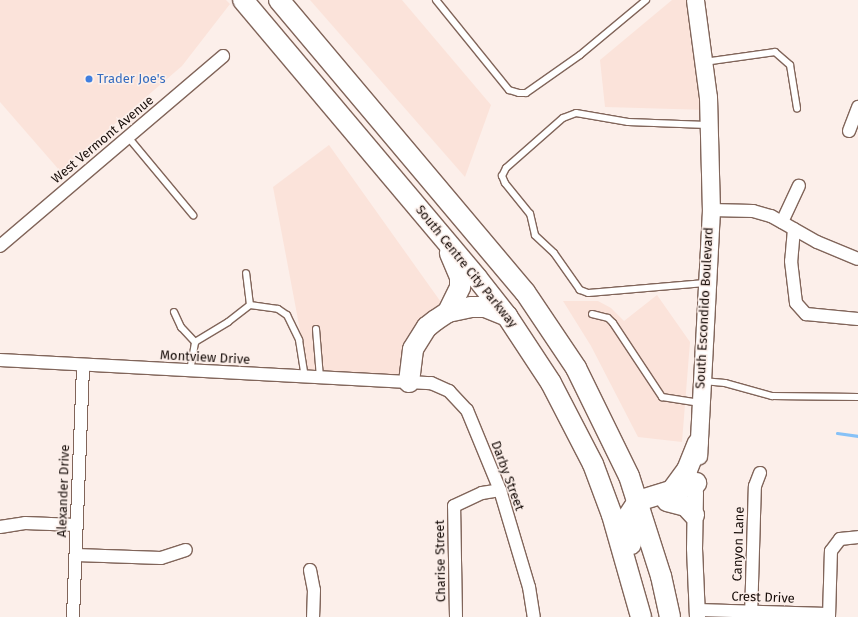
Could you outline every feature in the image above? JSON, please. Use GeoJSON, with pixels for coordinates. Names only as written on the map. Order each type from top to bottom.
{"type":"FeatureCollection","features":[{"type":"Feature","properties":{"kind":"highway","name":"South Centre City Parkway"},"geometry":{"type":"LineString","coordinates":[[243,0],[445,239],[507,316],[551,383],[586,449],[612,515],[642,617]]}},
{"type":"Feature","properties":{"kind":"highway"},"geometry":{"type":"LineString","coordinates":[[279,0],[526,292],[576,368],[620,456],[637,506],[670,617]]}},
{"type":"Feature","properties":{"kind":"highway"},"geometry":{"type":"LineString","coordinates":[[445,239],[460,277],[460,287],[448,312]]}},
{"type":"Feature","properties":{"kind":"highway"},"geometry":{"type":"LineString","coordinates":[[409,382],[410,358],[416,343],[427,327],[448,312],[471,307],[485,307],[507,316]]}},
{"type":"Feature","properties":{"kind":"highway"},"geometry":{"type":"LineString","coordinates":[[669,494],[687,470],[698,443]]}},
{"type":"Feature","properties":{"kind":"highway"},"geometry":{"type":"LineString","coordinates":[[586,449],[597,453],[616,496],[620,501],[637,506],[669,494],[695,487]]}},
{"type":"Feature","properties":{"kind":"highway"},"geometry":{"type":"LineString","coordinates":[[620,456],[645,480],[686,506],[694,515]]}},
{"type":"Feature","properties":{"kind":"highway"},"geometry":{"type":"LineString","coordinates":[[637,506],[627,524],[642,592],[642,617]]}},
{"type":"Feature","properties":{"kind":"main road","name":"South Escondido Boulevard"},"geometry":{"type":"LineString","coordinates":[[695,0],[704,62],[709,125],[711,210],[705,283],[695,487]]}},
{"type":"Feature","properties":{"kind":"street","name":"West Vermont Avenue"},"geometry":{"type":"LineString","coordinates":[[0,246],[223,56]]}},
{"type":"Feature","properties":{"kind":"street"},"geometry":{"type":"LineString","coordinates":[[849,131],[858,107]]}},
{"type":"Feature","properties":{"kind":"street"},"geometry":{"type":"LineString","coordinates":[[782,222],[799,186]]}},
{"type":"Feature","properties":{"kind":"street"},"geometry":{"type":"LineString","coordinates":[[711,210],[753,210],[782,222],[858,260]]}},
{"type":"Feature","properties":{"kind":"street"},"geometry":{"type":"LineString","coordinates":[[794,229],[791,261],[796,303],[806,314],[858,319]]}},
{"type":"Feature","properties":{"kind":"street","name":"Montview Drive"},"geometry":{"type":"LineString","coordinates":[[0,360],[83,366],[409,382]]}},
{"type":"Feature","properties":{"kind":"street","name":"Alexander Drive"},"geometry":{"type":"LineString","coordinates":[[73,617],[83,366]]}},
{"type":"Feature","properties":{"kind":"street","name":"Darby Street"},"geometry":{"type":"LineString","coordinates":[[409,382],[431,383],[449,391],[467,410],[500,490],[529,586],[534,617]]}},
{"type":"Feature","properties":{"kind":"street","name":"Canyon Lane"},"geometry":{"type":"LineString","coordinates":[[751,614],[755,486],[760,473]]}},
{"type":"Feature","properties":{"kind":"street","name":"South Escondido Boulevard"},"geometry":{"type":"LineString","coordinates":[[695,487],[694,515],[697,613]]}},
{"type":"Feature","properties":{"kind":"street","name":"Charise Street"},"geometry":{"type":"LineString","coordinates":[[456,617],[454,506],[476,495],[500,490]]}},
{"type":"Feature","properties":{"kind":"street"},"geometry":{"type":"LineString","coordinates":[[0,527],[24,523],[76,525]]}},
{"type":"Feature","properties":{"kind":"street"},"geometry":{"type":"LineString","coordinates":[[829,615],[831,551],[840,539],[858,537]]}},
{"type":"Feature","properties":{"kind":"street"},"geometry":{"type":"LineString","coordinates":[[76,555],[161,558],[186,550]]}},
{"type":"Feature","properties":{"kind":"street"},"geometry":{"type":"LineString","coordinates":[[310,570],[314,590],[313,617]]}},
{"type":"Feature","properties":{"kind":"street","name":"Crest Drive"},"geometry":{"type":"LineString","coordinates":[[697,613],[829,615]]}},
{"type":"Feature","properties":{"kind":"lane"},"geometry":{"type":"LineString","coordinates":[[436,0],[509,90],[519,93],[526,93],[580,55],[646,0]]}},
{"type":"Feature","properties":{"kind":"lane"},"geometry":{"type":"LineString","coordinates":[[704,62],[775,52],[790,65],[797,108]]}},
{"type":"Feature","properties":{"kind":"lane"},"geometry":{"type":"LineString","coordinates":[[705,283],[588,293],[580,290],[554,253],[535,235],[530,214],[505,183],[502,176],[506,168],[564,118],[576,113],[628,122],[709,125]]}},
{"type":"Feature","properties":{"kind":"lane"},"geometry":{"type":"LineString","coordinates":[[128,137],[193,215]]}},
{"type":"Feature","properties":{"kind":"lane"},"geometry":{"type":"LineString","coordinates":[[246,273],[250,305]]}},
{"type":"Feature","properties":{"kind":"lane"},"geometry":{"type":"LineString","coordinates":[[190,371],[195,342],[228,322],[250,305],[278,309],[287,315],[299,340],[305,377]]}},
{"type":"Feature","properties":{"kind":"lane"},"geometry":{"type":"LineString","coordinates":[[174,312],[181,328],[195,342]]}},
{"type":"Feature","properties":{"kind":"lane"},"geometry":{"type":"LineString","coordinates":[[592,314],[608,318],[613,323],[662,397],[700,403]]}},
{"type":"Feature","properties":{"kind":"lane"},"geometry":{"type":"LineString","coordinates":[[316,329],[320,378]]}},
{"type":"Feature","properties":{"kind":"lane"},"geometry":{"type":"LineString","coordinates":[[701,381],[725,383],[772,396],[858,397]]}},
{"type":"Feature","properties":{"kind":"shaded area"},"geometry":{"type":"Polygon","coordinates":[[[0,0],[226,0],[230,4],[182,66],[60,171],[0,102],[0,0]]]}},
{"type":"Feature","properties":{"kind":"shaded area"},"geometry":{"type":"Polygon","coordinates":[[[310,0],[402,0],[491,105],[465,177],[310,0]]]}},
{"type":"Feature","properties":{"kind":"shaded area"},"geometry":{"type":"Polygon","coordinates":[[[672,0],[695,0],[708,110],[605,107],[600,60],[672,0]]]}},
{"type":"Feature","properties":{"kind":"shaded area"},"geometry":{"type":"Polygon","coordinates":[[[329,145],[448,312],[436,320],[409,382],[309,378],[273,187],[329,145]]]}},
{"type":"Feature","properties":{"kind":"shaded area"},"geometry":{"type":"Polygon","coordinates":[[[657,295],[690,342],[682,442],[638,437],[591,346],[563,301],[598,301],[611,308],[624,321],[657,295]]]}},
{"type":"Feature","properties":{"kind":"waterway"},"geometry":{"type":"LineString","coordinates":[[837,433],[858,436]]}},
{"type":"Feature","properties":{"kind":"place","name":"Trader Joe's"},"geometry":{"type":"Point","coordinates":[89,79]}}]}
